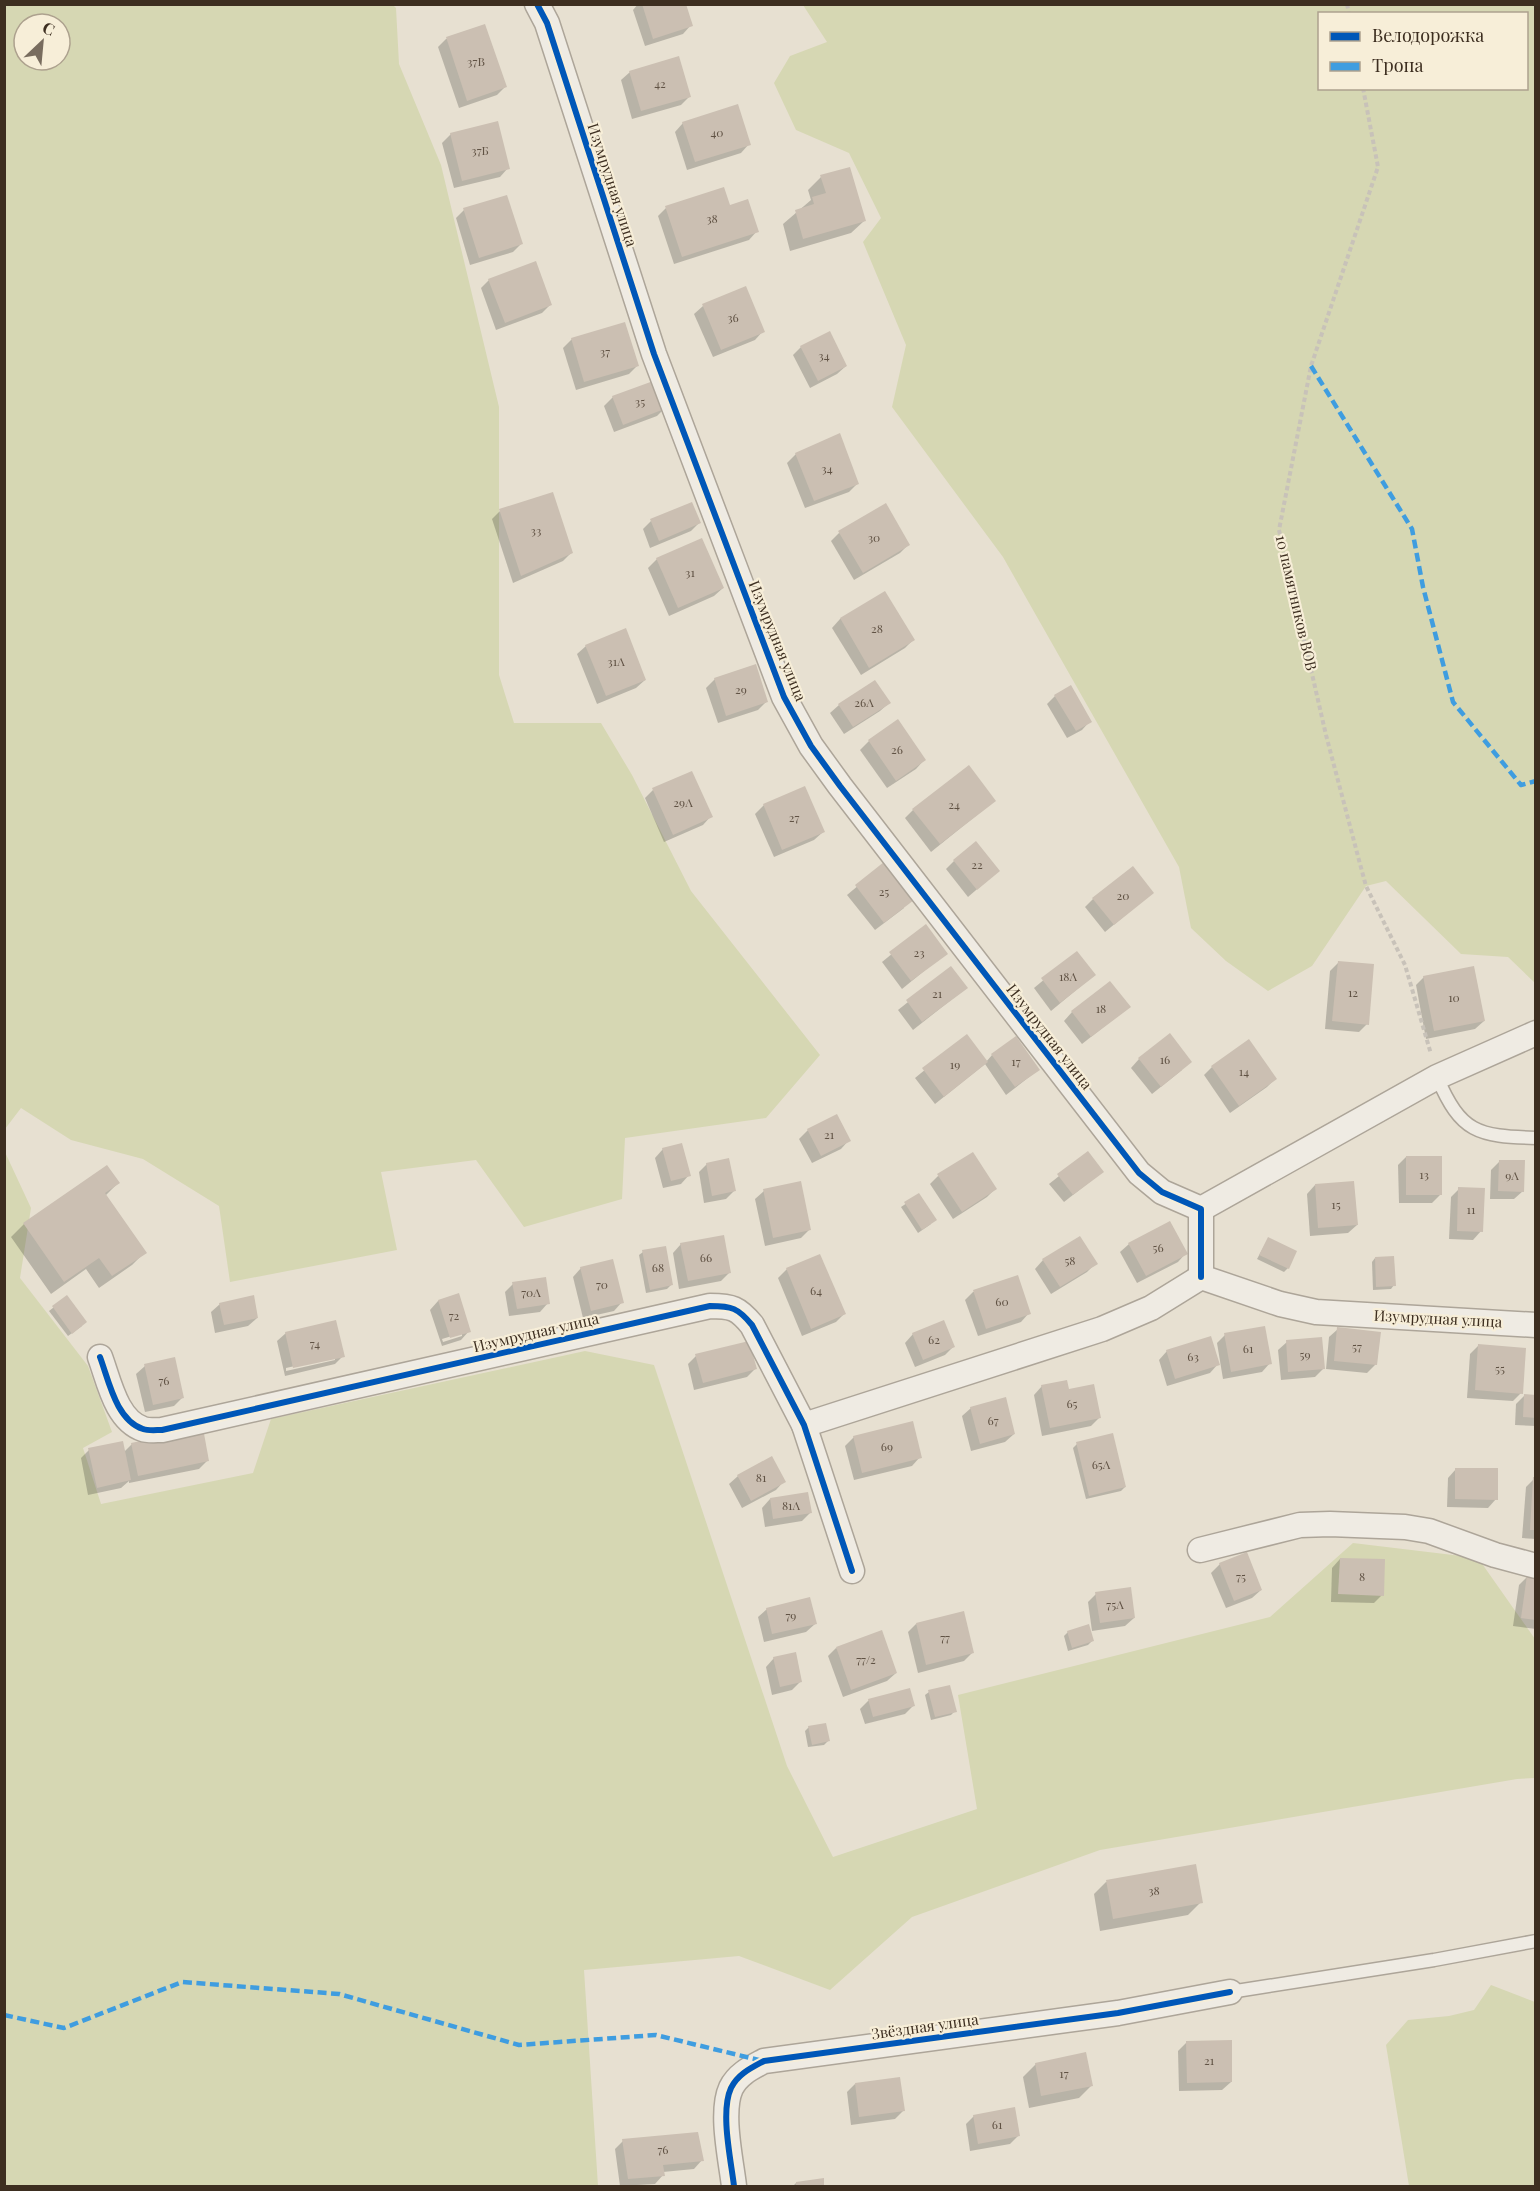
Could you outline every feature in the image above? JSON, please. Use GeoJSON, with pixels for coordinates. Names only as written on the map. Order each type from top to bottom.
{"type":"FeatureCollection","features":[{"type":"Feature","properties":{"kind":"street","name":"Изумрудная улица"},"geometry":{"type":"LineString","coordinates":[[537,4],[547,23],[654,354],[784,697],[811,746],[1139,1173],[1162,1192],[1201,1209]]}},
{"type":"Feature","properties":{"kind":"street"},"geometry":{"type":"LineString","coordinates":[[804,1425],[1102,1329],[1151,1308],[1201,1277],[1201,1209],[1437,1077],[1536,1033]]}},
{"type":"Feature","properties":{"kind":"street","name":"Изумрудная улица"},"geometry":{"type":"LineString","coordinates":[[1201,1277],[1280,1304],[1316,1312],[1536,1325]]}},
{"type":"Feature","properties":{"kind":"street","name":"Изумрудная улица"},"geometry":{"type":"LineString","coordinates":[[100,1357],[119,1407],[129,1422],[144,1430],[162,1430],[711,1306],[727,1306],[742,1312],[752,1325],[804,1425],[852,1571]]}},
{"type":"Feature","properties":{"kind":"street"},"geometry":{"type":"LineString","coordinates":[[1200,1550],[1300,1526],[1330,1524],[1405,1527],[1429,1531],[1496,1555],[1536,1566]]}},
{"type":"Feature","properties":{"kind":"street","name":"Звёздная улица"},"geometry":{"type":"LineString","coordinates":[[734,2187],[726,2112],[731,2088],[745,2071],[764,2061],[1118,2013],[1230,1992]]}},
{"type":"Feature","properties":{"kind":"lane"},"geometry":{"type":"LineString","coordinates":[[1437,1077],[1448,1102],[1462,1120],[1481,1132],[1504,1137],[1536,1138]]}},
{"type":"Feature","properties":{"kind":"lane"},"geometry":{"type":"LineString","coordinates":[[1230,1992],[1434,1960],[1536,1941]]}},
{"type":"Feature","properties":{"kind":"green space"},"geometry":{"type":"Polygon","coordinates":[[[5,5],[393,5],[396,8],[399,64],[441,165],[499,407],[499,675],[514,723],[601,723],[632,775],[691,891],[820,1055],[766,1118],[625,1138],[622,1199],[524,1227],[476,1160],[381,1172],[397,1250],[230,1282],[219,1206],[143,1159],[71,1140],[21,1108],[5,1129],[5,5]]]}},
{"type":"Feature","properties":{"kind":"green space"},"geometry":{"type":"Polygon","coordinates":[[[803,5],[1535,5],[1535,983],[1508,957],[1461,954],[1386,881],[1366,886],[1312,966],[1268,991],[1226,961],[1191,928],[1179,867],[1003,557],[892,407],[906,345],[863,242],[881,218],[849,153],[796,130],[774,83],[790,56],[827,42],[803,5]]]}},
{"type":"Feature","properties":{"kind":"green space"},"geometry":{"type":"Polygon","coordinates":[[[4,1150],[31,1208],[20,1278],[88,1366],[112,1432],[83,1448],[101,1504],[253,1473],[271,1419],[585,1351],[654,1365],[787,1766],[833,1857],[977,1809],[958,1695],[1270,1617],[1353,1543],[1478,1558],[1535,1639],[1535,1778],[1517,1779],[1100,1850],[912,1917],[830,1990],[739,1956],[584,1970],[598,2186],[5,2186],[4,1150]]]}},
{"type":"Feature","properties":{"kind":"green space"},"geometry":{"type":"Polygon","coordinates":[[[1491,1985],[1535,2002],[1535,2186],[1409,2186],[1386,2045],[1408,2020],[1449,2016],[1474,2010],[1491,1985]]]}},
{"type":"Feature","properties":{"kind":"building"},"geometry":{"type":"Polygon","coordinates":[[[642,4],[686,4],[693,26],[653,39],[642,4]]]}},
{"type":"Feature","properties":{"kind":"building"},"geometry":{"type":"Polygon","coordinates":[[[485,24],[507,87],[467,101],[446,37],[485,24]]]}},
{"type":"Feature","properties":{"kind":"building"},"geometry":{"type":"Polygon","coordinates":[[[679,56],[691,97],[641,111],[629,71],[679,56]]]}},
{"type":"Feature","properties":{"kind":"building"},"geometry":{"type":"Polygon","coordinates":[[[738,104],[751,145],[695,162],[682,122],[738,104]]]}},
{"type":"Feature","properties":{"kind":"building"},"geometry":{"type":"Polygon","coordinates":[[[498,121],[510,169],[462,181],[450,133],[498,121]]]}},
{"type":"Feature","properties":{"kind":"building"},"geometry":{"type":"Polygon","coordinates":[[[850,167],[866,221],[803,239],[795,210],[814,204],[812,197],[826,193],[820,175],[850,167]]]}},
{"type":"Feature","properties":{"kind":"building"},"geometry":{"type":"Polygon","coordinates":[[[724,187],[730,205],[748,199],[759,232],[682,257],[665,206],[724,187]]]}},
{"type":"Feature","properties":{"kind":"building"},"geometry":{"type":"Polygon","coordinates":[[[507,195],[523,244],[479,258],[463,208],[507,195]]]}},
{"type":"Feature","properties":{"kind":"building"},"geometry":{"type":"Polygon","coordinates":[[[536,261],[552,305],[505,323],[488,279],[536,261]]]}},
{"type":"Feature","properties":{"kind":"building"},"geometry":{"type":"Polygon","coordinates":[[[746,286],[765,332],[721,350],[702,304],[746,286]]]}},
{"type":"Feature","properties":{"kind":"building"},"geometry":{"type":"Polygon","coordinates":[[[625,322],[639,366],[584,382],[571,338],[625,322]]]}},
{"type":"Feature","properties":{"kind":"building"},"geometry":{"type":"Polygon","coordinates":[[[830,331],[847,366],[818,381],[800,346],[830,331]]]}},
{"type":"Feature","properties":{"kind":"building"},"geometry":{"type":"Polygon","coordinates":[[[656,380],[667,408],[623,425],[612,396],[656,380]]]}},
{"type":"Feature","properties":{"kind":"building"},"geometry":{"type":"Polygon","coordinates":[[[840,433],[859,484],[814,501],[795,453],[840,433]]]}},
{"type":"Feature","properties":{"kind":"building"},"geometry":{"type":"Polygon","coordinates":[[[553,492],[573,553],[521,576],[499,509],[553,492]]]}},
{"type":"Feature","properties":{"kind":"building"},"geometry":{"type":"Polygon","coordinates":[[[692,502],[701,523],[659,541],[650,519],[692,502]]]}},
{"type":"Feature","properties":{"kind":"building"},"geometry":{"type":"Polygon","coordinates":[[[886,503],[910,545],[863,573],[838,531],[886,503]]]}},
{"type":"Feature","properties":{"kind":"building"},"geometry":{"type":"Polygon","coordinates":[[[702,538],[724,588],[678,608],[656,558],[702,538]]]}},
{"type":"Feature","properties":{"kind":"building"},"geometry":{"type":"Polygon","coordinates":[[[885,591],[915,640],[869,668],[840,618],[885,591]]]}},
{"type":"Feature","properties":{"kind":"building"},"geometry":{"type":"Polygon","coordinates":[[[626,628],[646,680],[606,696],[585,645],[626,628]]]}},
{"type":"Feature","properties":{"kind":"building"},"geometry":{"type":"Polygon","coordinates":[[[756,664],[768,702],[726,716],[714,678],[756,664]]]}},
{"type":"Feature","properties":{"kind":"building"},"geometry":{"type":"Polygon","coordinates":[[[875,680],[891,703],[853,727],[838,704],[875,680]]]}},
{"type":"Feature","properties":{"kind":"building"},"geometry":{"type":"Polygon","coordinates":[[[1071,685],[1092,722],[1076,731],[1054,695],[1071,685]]]}},
{"type":"Feature","properties":{"kind":"building"},"geometry":{"type":"Polygon","coordinates":[[[898,719],[926,760],[896,781],[868,740],[898,719]]]}},
{"type":"Feature","properties":{"kind":"building"},"geometry":{"type":"Polygon","coordinates":[[[969,765],[996,801],[940,844],[912,809],[969,765]]]}},
{"type":"Feature","properties":{"kind":"building"},"geometry":{"type":"Polygon","coordinates":[[[692,771],[713,817],[673,835],[652,788],[692,771]]]}},
{"type":"Feature","properties":{"kind":"building"},"geometry":{"type":"Polygon","coordinates":[[[805,786],[825,832],[782,850],[763,804],[805,786]]]}},
{"type":"Feature","properties":{"kind":"building"},"geometry":{"type":"Polygon","coordinates":[[[976,841],[1000,871],[977,890],[953,860],[976,841]]]}},
{"type":"Feature","properties":{"kind":"building"},"geometry":{"type":"Polygon","coordinates":[[[884,862],[914,900],[884,923],[855,885],[884,862]]]}},
{"type":"Feature","properties":{"kind":"building"},"geometry":{"type":"Polygon","coordinates":[[[1133,866],[1154,893],[1114,925],[1092,898],[1133,866]]]}},
{"type":"Feature","properties":{"kind":"building"},"geometry":{"type":"Polygon","coordinates":[[[926,924],[948,954],[911,981],[889,952],[926,924]]]}},
{"type":"Feature","properties":{"kind":"building"},"geometry":{"type":"Polygon","coordinates":[[[1077,951],[1096,975],[1060,1003],[1041,978],[1077,951]]]}},
{"type":"Feature","properties":{"kind":"building"},"geometry":{"type":"Polygon","coordinates":[[[1338,961],[1374,964],[1369,1025],[1332,1021],[1338,961]]]}},
{"type":"Feature","properties":{"kind":"building"},"geometry":{"type":"Polygon","coordinates":[[[951,966],[968,988],[922,1022],[906,1000],[951,966]]]}},
{"type":"Feature","properties":{"kind":"building"},"geometry":{"type":"Polygon","coordinates":[[[1474,966],[1485,1021],[1434,1031],[1423,976],[1474,966]]]}},
{"type":"Feature","properties":{"kind":"building"},"geometry":{"type":"Polygon","coordinates":[[[1110,981],[1131,1007],[1091,1037],[1071,1011],[1110,981]]]}},
{"type":"Feature","properties":{"kind":"building"},"geometry":{"type":"Polygon","coordinates":[[[1170,1033],[1192,1062],[1161,1087],[1138,1058],[1170,1033]]]}},
{"type":"Feature","properties":{"kind":"building"},"geometry":{"type":"Polygon","coordinates":[[[967,1034],[988,1062],[944,1097],[922,1068],[967,1034]]]}},
{"type":"Feature","properties":{"kind":"building"},"geometry":{"type":"Polygon","coordinates":[[[1016,1036],[1040,1070],[1015,1087],[991,1054],[1016,1036]]]}},
{"type":"Feature","properties":{"kind":"building"},"geometry":{"type":"Polygon","coordinates":[[[1249,1039],[1277,1079],[1239,1106],[1211,1066],[1249,1039]]]}},
{"type":"Feature","properties":{"kind":"building"},"geometry":{"type":"Polygon","coordinates":[[[837,1114],[851,1141],[821,1156],[807,1129],[837,1114]]]}},
{"type":"Feature","properties":{"kind":"building"},"geometry":{"type":"Polygon","coordinates":[[[682,1143],[691,1176],[671,1181],[662,1148],[682,1143]]]}},
{"type":"Feature","properties":{"kind":"building"},"geometry":{"type":"Polygon","coordinates":[[[1088,1151],[1104,1172],[1073,1195],[1057,1174],[1088,1151]]]}},
{"type":"Feature","properties":{"kind":"building"},"geometry":{"type":"Polygon","coordinates":[[[973,1152],[997,1189],[962,1212],[937,1174],[973,1152]]]}},
{"type":"Feature","properties":{"kind":"building"},"geometry":{"type":"Polygon","coordinates":[[[1406,1156],[1442,1156],[1442,1195],[1406,1195],[1406,1156]]]}},
{"type":"Feature","properties":{"kind":"building"},"geometry":{"type":"Polygon","coordinates":[[[729,1158],[736,1191],[712,1196],[706,1163],[729,1158]]]}},
{"type":"Feature","properties":{"kind":"building"},"geometry":{"type":"Polygon","coordinates":[[[1499,1160],[1525,1160],[1524,1192],[1498,1191],[1499,1160]]]}},
{"type":"Feature","properties":{"kind":"building"},"geometry":{"type":"Polygon","coordinates":[[[107,1165],[120,1183],[105,1193],[147,1253],[112,1276],[99,1258],[64,1282],[23,1223],[107,1165]]]}},
{"type":"Feature","properties":{"kind":"building"},"geometry":{"type":"Polygon","coordinates":[[[801,1181],[811,1230],[773,1238],[763,1189],[801,1181]]]}},
{"type":"Feature","properties":{"kind":"building"},"geometry":{"type":"Polygon","coordinates":[[[1354,1181],[1358,1225],[1318,1228],[1315,1184],[1354,1181]]]}},
{"type":"Feature","properties":{"kind":"building"},"geometry":{"type":"Polygon","coordinates":[[[1458,1187],[1485,1188],[1483,1232],[1457,1231],[1458,1187]]]}},
{"type":"Feature","properties":{"kind":"building"},"geometry":{"type":"Polygon","coordinates":[[[919,1193],[937,1220],[922,1230],[904,1202],[919,1193]]]}},
{"type":"Feature","properties":{"kind":"building"},"geometry":{"type":"Polygon","coordinates":[[[1170,1221],[1188,1254],[1146,1276],[1128,1243],[1170,1221]]]}},
{"type":"Feature","properties":{"kind":"building"},"geometry":{"type":"Polygon","coordinates":[[[724,1235],[731,1273],[688,1281],[680,1243],[724,1235]]]}},
{"type":"Feature","properties":{"kind":"building"},"geometry":{"type":"Polygon","coordinates":[[[1080,1236],[1098,1264],[1060,1287],[1042,1259],[1080,1236]]]}},
{"type":"Feature","properties":{"kind":"building"},"geometry":{"type":"Polygon","coordinates":[[[1268,1237],[1297,1251],[1289,1269],[1259,1255],[1268,1237]]]}},
{"type":"Feature","properties":{"kind":"building"},"geometry":{"type":"Polygon","coordinates":[[[666,1246],[673,1285],[650,1290],[642,1250],[666,1246]]]}},
{"type":"Feature","properties":{"kind":"building"},"geometry":{"type":"Polygon","coordinates":[[[820,1254],[846,1314],[811,1329],[786,1268],[820,1254]]]}},
{"type":"Feature","properties":{"kind":"building"},"geometry":{"type":"Polygon","coordinates":[[[1394,1256],[1396,1286],[1376,1287],[1375,1257],[1394,1256]]]}},
{"type":"Feature","properties":{"kind":"building"},"geometry":{"type":"Polygon","coordinates":[[[613,1259],[624,1303],[591,1311],[580,1267],[613,1259]]]}},
{"type":"Feature","properties":{"kind":"building"},"geometry":{"type":"Polygon","coordinates":[[[1018,1275],[1031,1314],[986,1329],[973,1290],[1018,1275]]]}},
{"type":"Feature","properties":{"kind":"building"},"geometry":{"type":"Polygon","coordinates":[[[546,1277],[550,1304],[517,1309],[512,1282],[546,1277]]]}},
{"type":"Feature","properties":{"kind":"building"},"geometry":{"type":"Polygon","coordinates":[[[459,1293],[471,1332],[450,1338],[438,1300],[459,1293]]]}},
{"type":"Feature","properties":{"kind":"building"},"geometry":{"type":"Polygon","coordinates":[[[67,1295],[87,1322],[72,1334],[52,1306],[67,1295]]]}},
{"type":"Feature","properties":{"kind":"building"},"geometry":{"type":"Polygon","coordinates":[[[254,1295],[258,1318],[224,1325],[219,1303],[254,1295]]]}},
{"type":"Feature","properties":{"kind":"building"},"geometry":{"type":"Polygon","coordinates":[[[336,1320],[345,1357],[293,1368],[285,1332],[336,1320]]]}},
{"type":"Feature","properties":{"kind":"building"},"geometry":{"type":"Polygon","coordinates":[[[944,1320],[955,1347],[923,1360],[912,1333],[944,1320]]]}},
{"type":"Feature","properties":{"kind":"building"},"geometry":{"type":"Polygon","coordinates":[[[1265,1326],[1272,1364],[1231,1372],[1224,1333],[1265,1326]]]}},
{"type":"Feature","properties":{"kind":"building"},"geometry":{"type":"Polygon","coordinates":[[[1337,1327],[1381,1332],[1377,1365],[1334,1361],[1337,1327]]]}},
{"type":"Feature","properties":{"kind":"building"},"geometry":{"type":"Polygon","coordinates":[[[1211,1336],[1220,1365],[1175,1379],[1166,1350],[1211,1336]]]}},
{"type":"Feature","properties":{"kind":"building"},"geometry":{"type":"Polygon","coordinates":[[[1322,1337],[1325,1369],[1288,1372],[1286,1340],[1322,1337]]]}},
{"type":"Feature","properties":{"kind":"building"},"geometry":{"type":"Polygon","coordinates":[[[749,1341],[757,1369],[703,1383],[695,1354],[749,1341]]]}},
{"type":"Feature","properties":{"kind":"building"},"geometry":{"type":"Polygon","coordinates":[[[1478,1344],[1526,1348],[1523,1394],[1475,1390],[1478,1344]]]}},
{"type":"Feature","properties":{"kind":"building"},"geometry":{"type":"Polygon","coordinates":[[[175,1357],[184,1398],[153,1405],[144,1364],[175,1357]]]}},
{"type":"Feature","properties":{"kind":"building"},"geometry":{"type":"Polygon","coordinates":[[[1067,1380],[1069,1389],[1094,1384],[1101,1418],[1050,1428],[1041,1385],[1067,1380]]]}},
{"type":"Feature","properties":{"kind":"building"},"geometry":{"type":"Polygon","coordinates":[[[1524,1394],[1536,1395],[1536,1418],[1523,1417],[1524,1394]]]}},
{"type":"Feature","properties":{"kind":"building"},"geometry":{"type":"Polygon","coordinates":[[[1006,1397],[1015,1434],[980,1444],[970,1407],[1006,1397]]]}},
{"type":"Feature","properties":{"kind":"building"},"geometry":{"type":"Polygon","coordinates":[[[913,1421],[922,1458],[862,1473],[853,1436],[913,1421]]]}},
{"type":"Feature","properties":{"kind":"building"},"geometry":{"type":"Polygon","coordinates":[[[203,1428],[209,1461],[138,1476],[131,1443],[203,1428]]]}},
{"type":"Feature","properties":{"kind":"building"},"geometry":{"type":"Polygon","coordinates":[[[1113,1433],[1126,1487],[1089,1496],[1076,1442],[1113,1433]]]}},
{"type":"Feature","properties":{"kind":"building"},"geometry":{"type":"Polygon","coordinates":[[[123,1441],[131,1480],[97,1488],[88,1448],[123,1441]]]}},
{"type":"Feature","properties":{"kind":"building"},"geometry":{"type":"Polygon","coordinates":[[[772,1456],[786,1482],[751,1501],[737,1475],[772,1456]]]}},
{"type":"Feature","properties":{"kind":"building"},"geometry":{"type":"Polygon","coordinates":[[[1455,1468],[1498,1468],[1498,1500],[1455,1499],[1455,1468]]]}},
{"type":"Feature","properties":{"kind":"building"},"geometry":{"type":"Polygon","coordinates":[[[1533,1477],[1536,1477],[1536,1530],[1530,1530],[1533,1477]]]}},
{"type":"Feature","properties":{"kind":"building"},"geometry":{"type":"Polygon","coordinates":[[[808,1492],[812,1513],[773,1519],[770,1498],[808,1492]]]}},
{"type":"Feature","properties":{"kind":"building"},"geometry":{"type":"Polygon","coordinates":[[[1247,1552],[1262,1590],[1234,1601],[1219,1563],[1247,1552]]]}},
{"type":"Feature","properties":{"kind":"building"},"geometry":{"type":"Polygon","coordinates":[[[1340,1558],[1385,1559],[1384,1596],[1338,1594],[1340,1558]]]}},
{"type":"Feature","properties":{"kind":"building"},"geometry":{"type":"Polygon","coordinates":[[[1527,1575],[1536,1576],[1536,1620],[1521,1618],[1527,1575]]]}},
{"type":"Feature","properties":{"kind":"building"},"geometry":{"type":"Polygon","coordinates":[[[1131,1587],[1135,1618],[1100,1623],[1095,1592],[1131,1587]]]}},
{"type":"Feature","properties":{"kind":"building"},"geometry":{"type":"Polygon","coordinates":[[[810,1597],[817,1624],[772,1634],[766,1608],[810,1597]]]}},
{"type":"Feature","properties":{"kind":"building"},"geometry":{"type":"Polygon","coordinates":[[[964,1611],[974,1653],[926,1665],[916,1623],[964,1611]]]}},
{"type":"Feature","properties":{"kind":"building"},"geometry":{"type":"Polygon","coordinates":[[[1089,1624],[1094,1641],[1072,1648],[1067,1631],[1089,1624]]]}},
{"type":"Feature","properties":{"kind":"building"},"geometry":{"type":"Polygon","coordinates":[[[882,1630],[897,1673],[851,1690],[836,1647],[882,1630]]]}},
{"type":"Feature","properties":{"kind":"building"},"geometry":{"type":"Polygon","coordinates":[[[796,1652],[802,1682],[780,1687],[773,1657],[796,1652]]]}},
{"type":"Feature","properties":{"kind":"building"},"geometry":{"type":"Polygon","coordinates":[[[950,1685],[957,1712],[935,1717],[928,1690],[950,1685]]]}},
{"type":"Feature","properties":{"kind":"building"},"geometry":{"type":"Polygon","coordinates":[[[910,1688],[915,1706],[873,1717],[868,1699],[910,1688]]]}},
{"type":"Feature","properties":{"kind":"building"},"geometry":{"type":"Polygon","coordinates":[[[826,1723],[830,1741],[812,1745],[808,1726],[826,1723]]]}},
{"type":"Feature","properties":{"kind":"building"},"geometry":{"type":"Polygon","coordinates":[[[1196,1864],[1203,1903],[1113,1919],[1106,1880],[1196,1864]]]}},
{"type":"Feature","properties":{"kind":"building"},"geometry":{"type":"Polygon","coordinates":[[[1232,2040],[1232,2082],[1187,2083],[1186,2041],[1232,2040]]]}},
{"type":"Feature","properties":{"kind":"building"},"geometry":{"type":"Polygon","coordinates":[[[1086,2052],[1093,2086],[1041,2096],[1035,2063],[1086,2052]]]}},
{"type":"Feature","properties":{"kind":"building"},"geometry":{"type":"Polygon","coordinates":[[[900,2077],[905,2111],[859,2117],[855,2083],[900,2077]]]}},
{"type":"Feature","properties":{"kind":"building"},"geometry":{"type":"Polygon","coordinates":[[[1015,2107],[1020,2136],[978,2144],[973,2115],[1015,2107]]]}},
{"type":"Feature","properties":{"kind":"building"},"geometry":{"type":"Polygon","coordinates":[[[698,2132],[704,2161],[663,2165],[665,2176],[628,2179],[622,2139],[698,2132]]]}},
{"type":"Feature","properties":{"kind":"building"},"geometry":{"type":"Polygon","coordinates":[[[824,2178],[824,2186],[796,2186],[796,2182],[824,2178]]]}},
{"type":"Feature","properties":{"kind":"marked path"},"geometry":{"type":"LineString","coordinates":[[1311,366],[1412,529],[1423,587],[1453,702],[1521,785],[1536,781]]}},
{"type":"Feature","properties":{"kind":"marked path"},"geometry":{"type":"LineString","coordinates":[[4,2015],[64,2028],[182,1982],[339,1994],[519,2045],[656,2035],[763,2061]]}},
{"type":"Feature","properties":{"kind":"cycle path"},"geometry":{"type":"LineString","coordinates":[[537,4],[547,23],[654,354],[784,697],[811,746],[840,786],[1139,1173],[1162,1192],[1201,1209],[1201,1277]]}},
{"type":"Feature","properties":{"kind":"cycle path"},"geometry":{"type":"LineString","coordinates":[[100,1357],[110,1388],[126,1417],[143,1429],[162,1430],[710,1306],[729,1308],[743,1315],[752,1325],[804,1425],[852,1571]]}},
{"type":"Feature","properties":{"kind":"cycle path"},"geometry":{"type":"LineString","coordinates":[[734,2186],[726,2123],[728,2098],[737,2079],[764,2061],[1118,2013],[1230,1992]]}}]}
